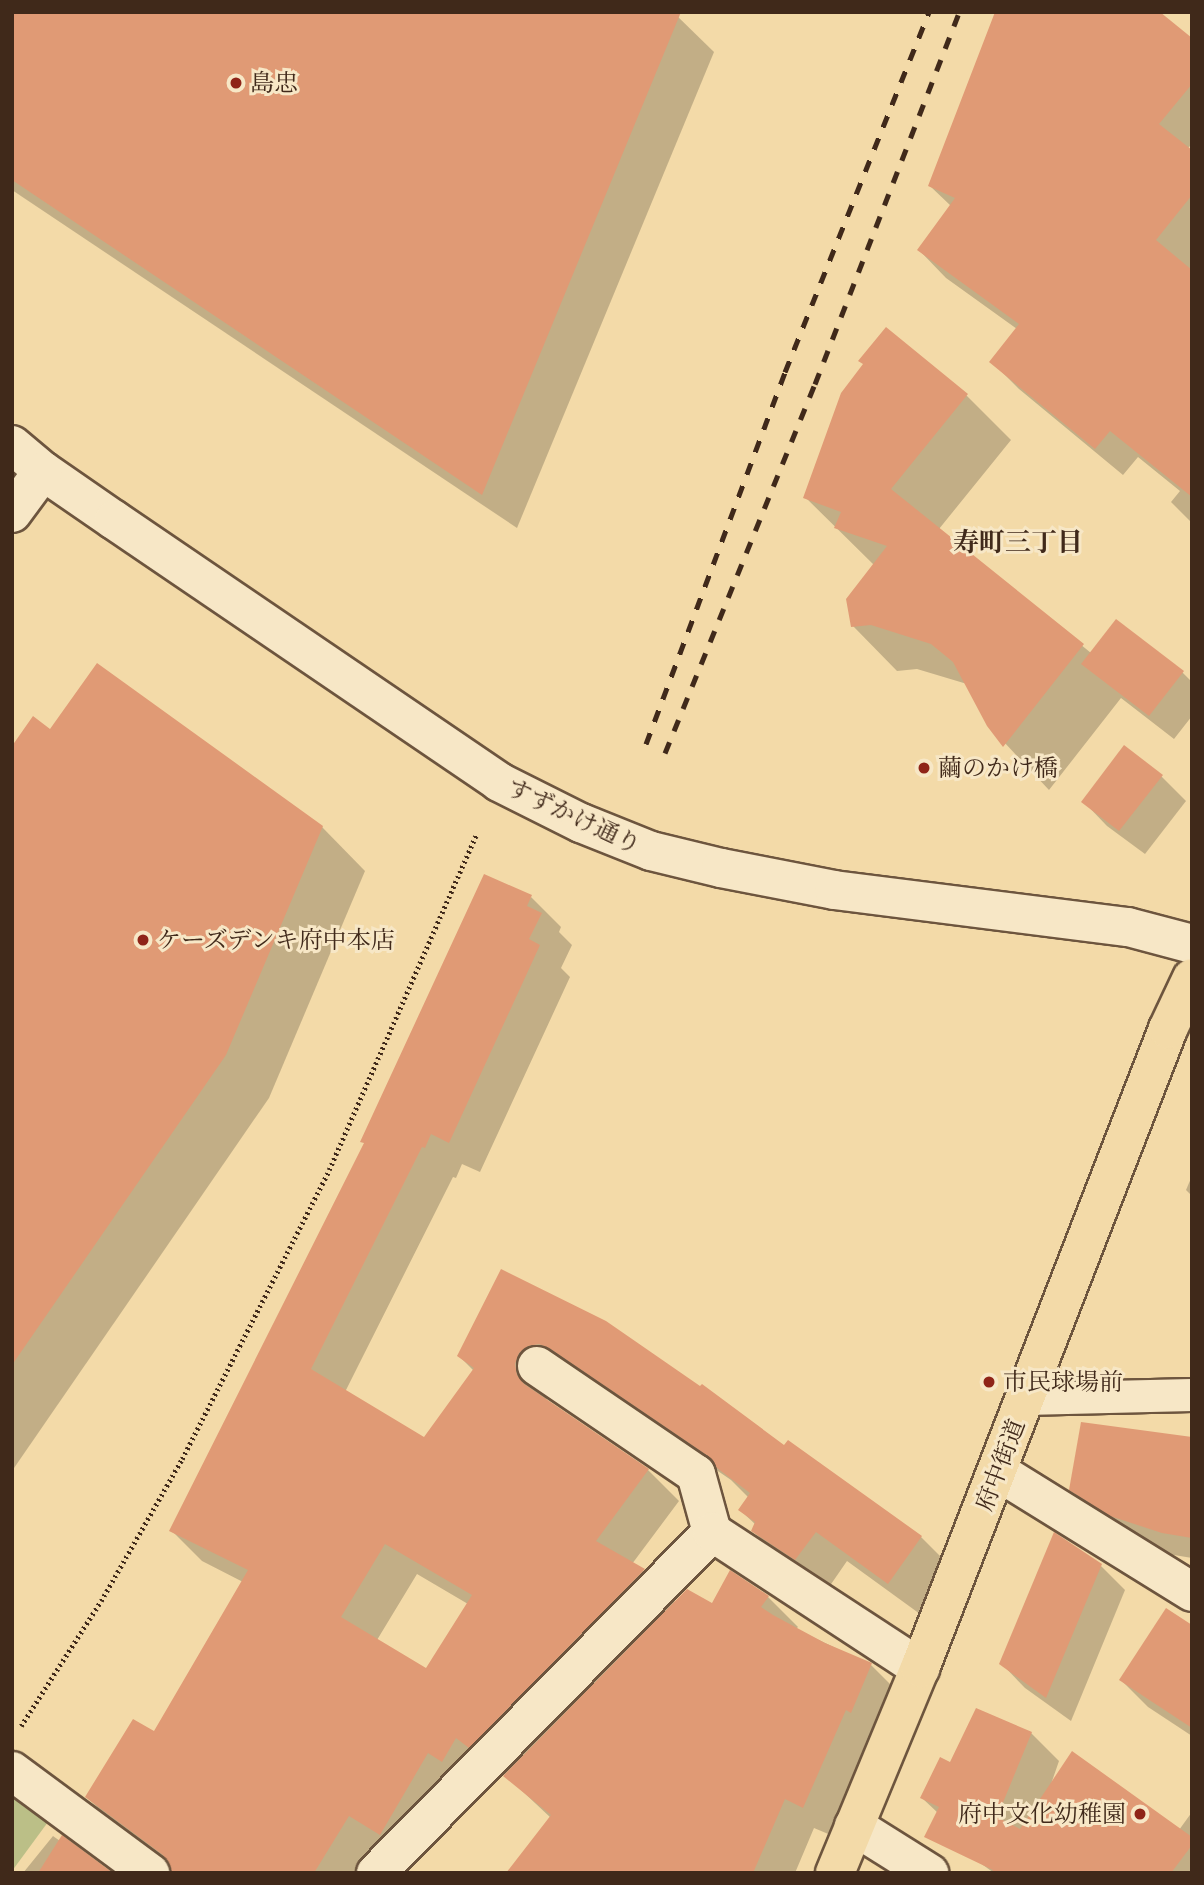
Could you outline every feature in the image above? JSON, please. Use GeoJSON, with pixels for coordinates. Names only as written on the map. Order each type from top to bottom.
{"type":"FeatureCollection","features":[{"type":"Feature","properties":{"kind":"main road","name":"府中街道"},"geometry":{"type":"LineString","coordinates":[[835,1873],[920,1668],[1168,1029],[1192,978]]}},
{"type":"Feature","properties":{"kind":"street","name":"すずかけ通り"},"geometry":{"type":"LineString","coordinates":[[12,445],[43,471],[499,782],[581,823],[651,851],[721,869],[834,890],[1128,927],[1192,944]]}},
{"type":"Feature","properties":{"kind":"street"},"geometry":{"type":"LineString","coordinates":[[12,513],[43,471]]}},
{"type":"Feature","properties":{"kind":"street"},"geometry":{"type":"LineString","coordinates":[[537,1366],[696,1474],[712,1532],[920,1668]]}},
{"type":"Feature","properties":{"kind":"street"},"geometry":{"type":"LineString","coordinates":[[997,1471],[1192,1592]]}},
{"type":"Feature","properties":{"kind":"street"},"geometry":{"type":"LineString","coordinates":[[376,1873],[712,1532]]}},
{"type":"Feature","properties":{"kind":"street"},"geometry":{"type":"LineString","coordinates":[[12,1771],[150,1873]]}},
{"type":"Feature","properties":{"kind":"street"},"geometry":{"type":"LineString","coordinates":[[854,1826],[929,1873]]}},
{"type":"Feature","properties":{"kind":"lane"},"geometry":{"type":"LineString","coordinates":[[1026,1399],[1192,1395]]}},
{"type":"Feature","properties":{"kind":"path"},"geometry":{"type":"LineString","coordinates":[[19,1727],[101,1601],[189,1447],[329,1170],[476,835]]}},
{"type":"Feature","properties":{"kind":"green space"},"geometry":{"type":"Polygon","coordinates":[[[12,1796],[48,1822],[12,1871],[12,1796]]]}},
{"type":"Feature","properties":{"kind":"building"},"geometry":{"type":"Polygon","coordinates":[[[12,12],[681,12],[482,495],[12,180],[12,12]]]}},
{"type":"Feature","properties":{"kind":"building"},"geometry":{"type":"Polygon","coordinates":[[[995,12],[1160,12],[1192,38],[1192,84],[1159,124],[1192,150],[1192,195],[1156,240],[1192,270],[1192,497],[1110,431],[1095,449],[989,362],[1019,324],[917,250],[955,198],[928,186],[995,12]]]}},
{"type":"Feature","properties":{"kind":"building"},"geometry":{"type":"Polygon","coordinates":[[[886,327],[968,394],[891,489],[1084,644],[1003,747],[987,726],[953,662],[931,644],[871,625],[851,627],[846,599],[887,546],[834,528],[841,512],[803,498],[841,393],[863,364],[858,361],[886,327]]]}},
{"type":"Feature","properties":{"kind":"building"},"geometry":{"type":"Polygon","coordinates":[[[1116,619],[1184,671],[1149,716],[1081,664],[1116,619]]]}},
{"type":"Feature","properties":{"kind":"building","name":"ケーズデンキ府中本店"},"geometry":{"type":"Polygon","coordinates":[[[97,663],[323,826],[226,1055],[12,1365],[12,746],[33,716],[50,729],[97,663]]]}},
{"type":"Feature","properties":{"kind":"building"},"geometry":{"type":"Polygon","coordinates":[[[1124,745],[1163,775],[1119,831],[1081,802],[1124,745]]]}},
{"type":"Feature","properties":{"kind":"building"},"geometry":{"type":"Polygon","coordinates":[[[484,874],[532,895],[527,906],[542,913],[529,939],[540,945],[449,1143],[431,1134],[425,1148],[422,1147],[311,1369],[424,1437],[474,1368],[457,1356],[501,1269],[606,1321],[700,1386],[702,1384],[784,1445],[788,1440],[922,1536],[888,1584],[816,1532],[795,1560],[751,1531],[755,1522],[738,1510],[750,1493],[717,1468],[708,1456],[549,1348],[539,1344],[528,1346],[519,1353],[515,1364],[517,1375],[524,1384],[649,1469],[596,1541],[645,1569],[469,1748],[456,1738],[442,1762],[428,1753],[380,1835],[349,1816],[314,1873],[171,1873],[163,1855],[85,1797],[133,1719],[154,1731],[248,1570],[169,1531],[364,1143],[360,1142],[484,874]],[[385,1544],[341,1617],[426,1668],[472,1595],[385,1544]]]}},
{"type":"Feature","properties":{"kind":"building"},"geometry":{"type":"Polygon","coordinates":[[[1081,1422],[1192,1437],[1192,1538],[1162,1533],[1110,1516],[1069,1490],[1081,1422]]]}},
{"type":"Feature","properties":{"kind":"building"},"geometry":{"type":"Polygon","coordinates":[[[1054,1532],[1102,1564],[1046,1698],[999,1664],[1054,1532]]]}},
{"type":"Feature","properties":{"kind":"building"},"geometry":{"type":"Polygon","coordinates":[[[730,1570],[769,1596],[761,1607],[773,1615],[825,1643],[872,1663],[851,1713],[846,1710],[803,1808],[785,1799],[753,1873],[506,1873],[551,1815],[503,1776],[687,1589],[712,1603],[730,1570]]]}},
{"type":"Feature","properties":{"kind":"building"},"geometry":{"type":"Polygon","coordinates":[[[1166,1608],[1192,1625],[1192,1728],[1119,1680],[1166,1608]]]}},
{"type":"Feature","properties":{"kind":"building"},"geometry":{"type":"Polygon","coordinates":[[[976,1708],[1032,1732],[997,1817],[1020,1829],[1072,1751],[1192,1837],[1192,1845],[1171,1873],[991,1873],[993,1870],[924,1837],[939,1807],[920,1798],[940,1757],[950,1762],[976,1708]]]}},
{"type":"Feature","properties":{"kind":"building"},"geometry":{"type":"Polygon","coordinates":[[[62,1835],[113,1873],[38,1873],[62,1835]]]}},
{"type":"Feature","properties":{"kind":"railway"},"geometry":{"type":"LineString","coordinates":[[646,744],[785,372],[929,12]]}},
{"type":"Feature","properties":{"kind":"railway"},"geometry":{"type":"LineString","coordinates":[[665,753],[815,384],[959,12]]}},
{"type":"Feature","properties":{"kind":"place","name":"島忠"},"geometry":{"type":"Point","coordinates":[236,83]}},
{"type":"Feature","properties":{"kind":"place","name":"繭のかけ橋"},"geometry":{"type":"Point","coordinates":[924,768]}},
{"type":"Feature","properties":{"kind":"place","name":"ケーズデンキ府中本店"},"geometry":{"type":"Point","coordinates":[143,940]}},
{"type":"Feature","properties":{"kind":"place","name":"市民球場前"},"geometry":{"type":"Point","coordinates":[989,1382]}},
{"type":"Feature","properties":{"kind":"place","name":"府中文化幼稚園"},"geometry":{"type":"Point","coordinates":[1140,1814]}},
{"type":"Feature","properties":{"kind":"district","name":"寿町三丁目"},"geometry":{"type":"Point","coordinates":[1018,543]}}]}
